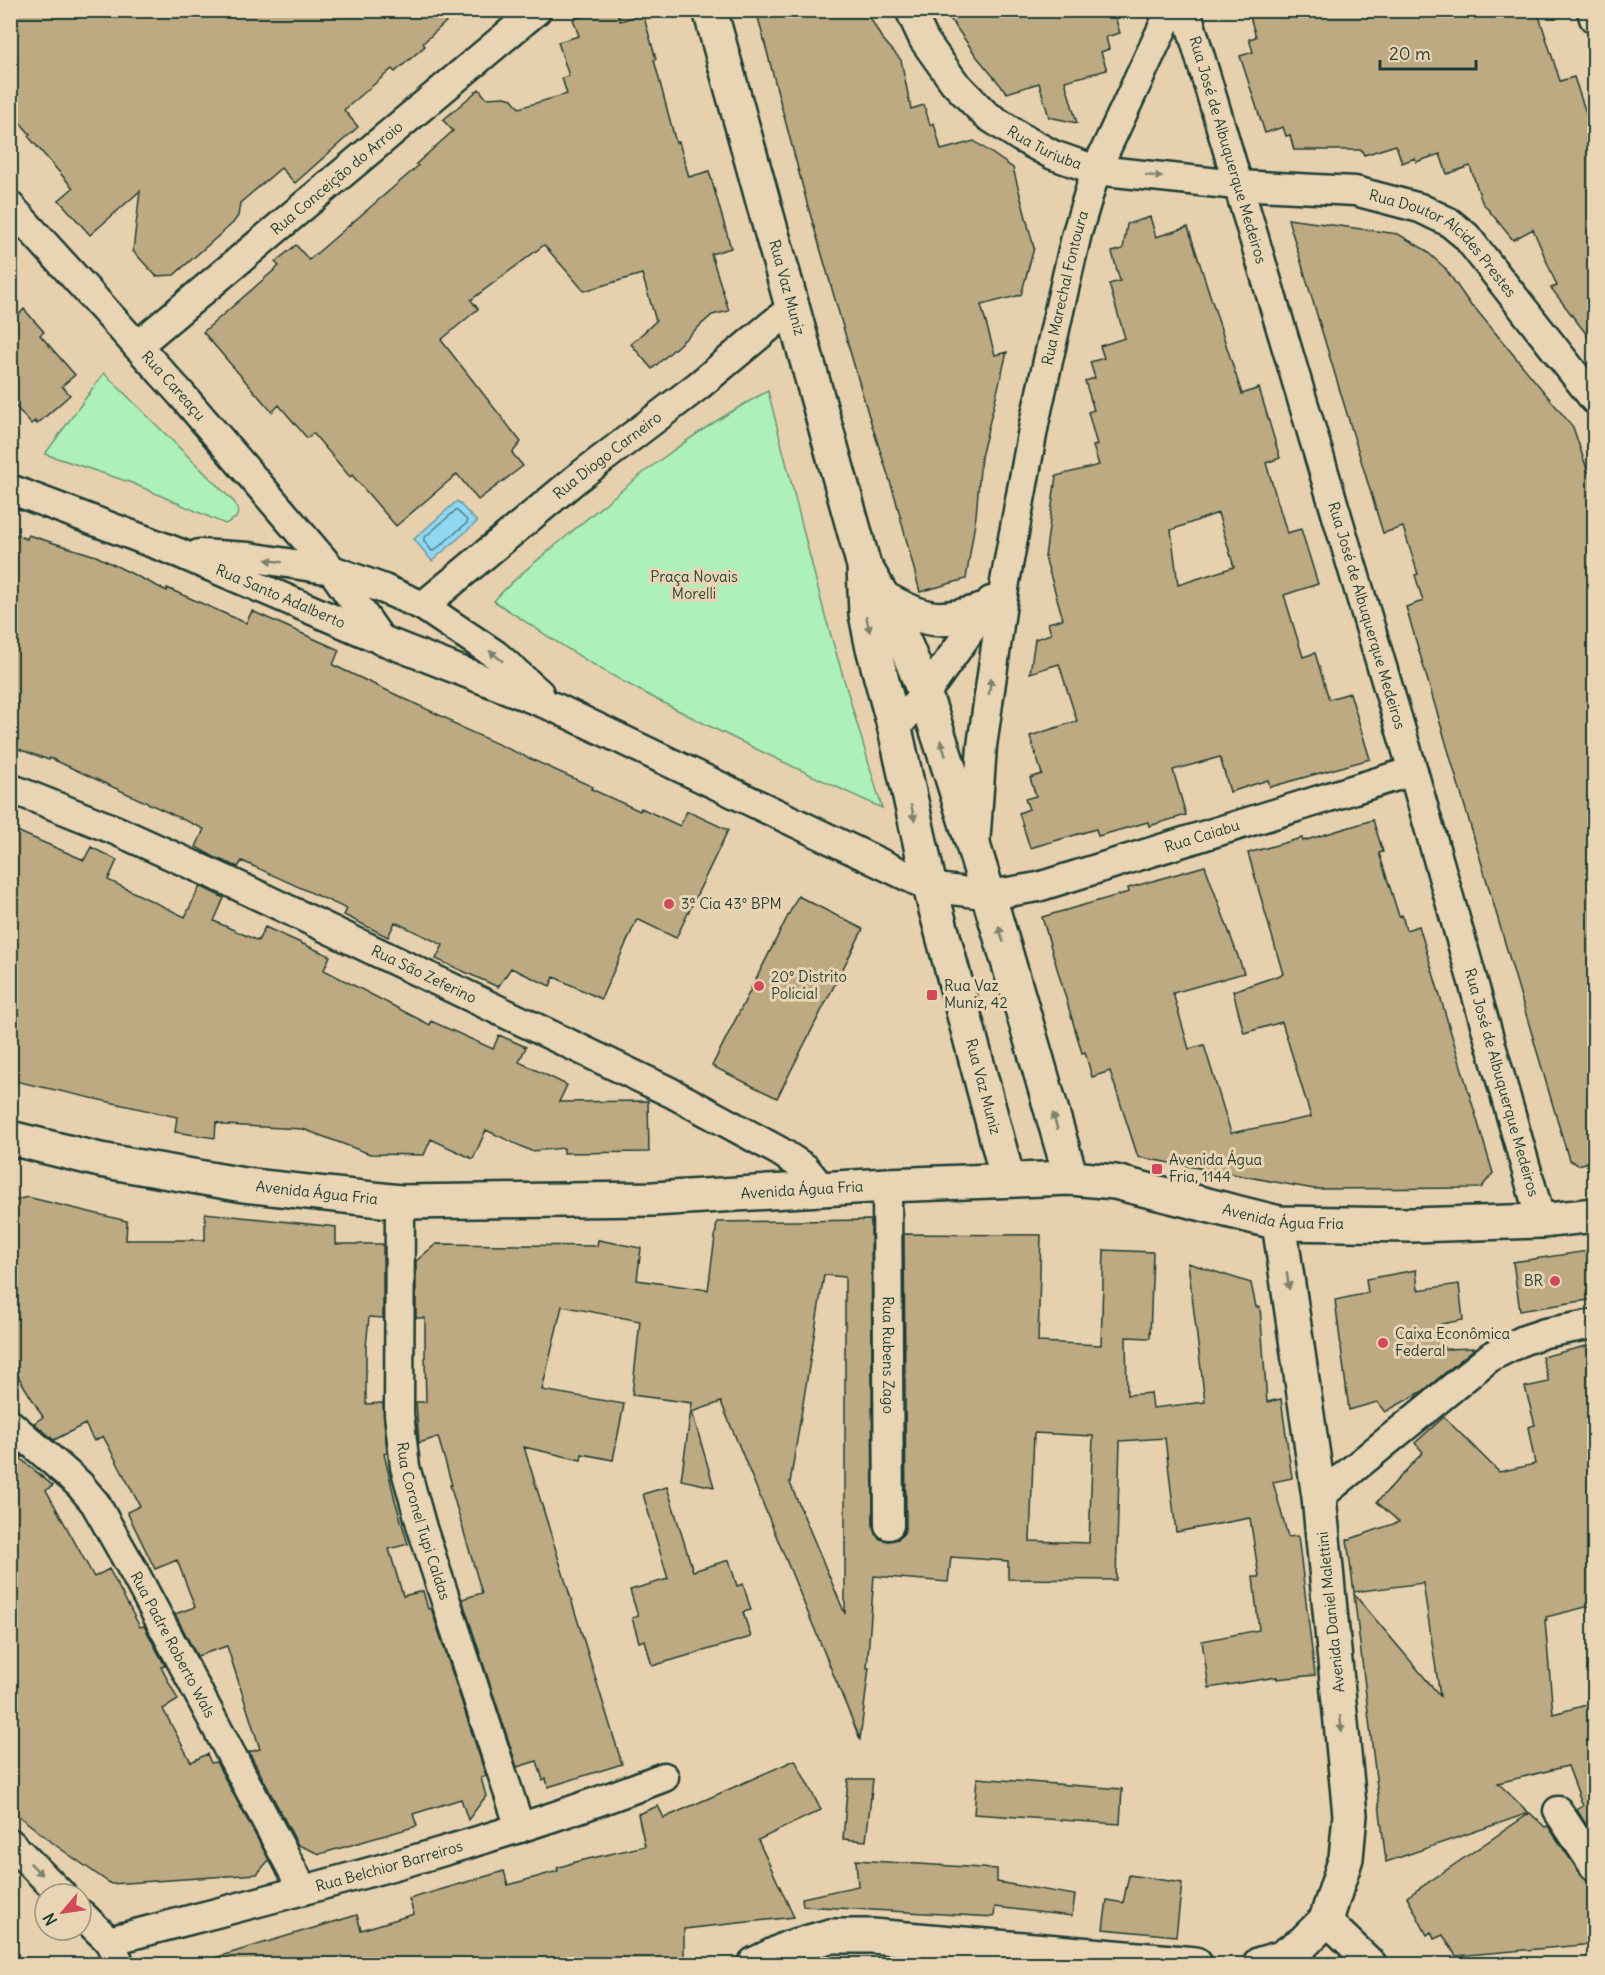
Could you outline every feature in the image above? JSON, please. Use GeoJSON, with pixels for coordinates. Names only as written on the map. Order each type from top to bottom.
{"type":"FeatureCollection","features":[{"type":"Feature","properties":{"kind":"street","name":"Rua Conceição do Arroio"},"geometry":{"type":"LineString","coordinates":[[137,346],[537,10]]}},
{"type":"Feature","properties":{"kind":"street","name":"Rua Vaz Muniz"},"geometry":{"type":"LineString","coordinates":[[710,10],[864,566],[866,614],[895,729],[930,887],[1008,1180]]}},
{"type":"Feature","properties":{"kind":"street","name":"Rua Turiuba"},"geometry":{"type":"LineString","coordinates":[[910,10],[924,40],[954,82],[985,114],[1053,156],[1096,170],[1237,185]]}},
{"type":"Feature","properties":{"kind":"street","name":"Rua Marechal Fontoura"},"geometry":{"type":"LineString","coordinates":[[975,848],[982,746],[1005,582],[1034,424],[1058,314],[1077,234],[1096,170],[1172,10]]}},
{"type":"Feature","properties":{"kind":"street","name":"Rua José de Albuquerque Medeiros"},"geometry":{"type":"LineString","coordinates":[[1186,10],[1413,771],[1541,1221]]}},
{"type":"Feature","properties":{"kind":"street"},"geometry":{"type":"LineString","coordinates":[[1592,10],[1594,18]]}},
{"type":"Feature","properties":{"kind":"street","name":"Rua Doutor Alcides Prestes"},"geometry":{"type":"LineString","coordinates":[[1237,185],[1355,191],[1420,208],[1457,227],[1594,399]]}},
{"type":"Feature","properties":{"kind":"street","name":"Rua Careaçu"},"geometry":{"type":"LineString","coordinates":[[10,206],[137,346],[332,570]]}},
{"type":"Feature","properties":{"kind":"street","name":"Rua Diogo Carneiro"},"geometry":{"type":"LineString","coordinates":[[423,606],[576,479],[698,386],[793,307]]}},
{"type":"Feature","properties":{"kind":"street","name":"Rua Santo Adalberto"},"geometry":{"type":"LineString","coordinates":[[10,489],[178,553],[382,640]]}},
{"type":"Feature","properties":{"kind":"street","name":"Rua Santo Adalberto"},"geometry":{"type":"LineString","coordinates":[[178,553],[249,557],[332,570]]}},
{"type":"Feature","properties":{"kind":"street","name":"Rua Vaz Muniz"},"geometry":{"type":"LineString","coordinates":[[864,566],[883,598],[925,691],[990,895],[1071,1178]]}},
{"type":"Feature","properties":{"kind":"street"},"geometry":{"type":"LineString","coordinates":[[332,570],[423,606],[496,656],[556,708]]}},
{"type":"Feature","properties":{"kind":"street"},"geometry":{"type":"LineString","coordinates":[[332,570],[382,640],[556,708],[930,887],[990,895]]}},
{"type":"Feature","properties":{"kind":"street","name":"Rua Marechal Fontoura"},"geometry":{"type":"LineString","coordinates":[[925,691],[1005,582]]}},
{"type":"Feature","properties":{"kind":"street"},"geometry":{"type":"LineString","coordinates":[[883,598],[914,614],[943,620],[955,619],[985,610]]}},
{"type":"Feature","properties":{"kind":"street"},"geometry":{"type":"LineString","coordinates":[[895,729],[925,691]]}},
{"type":"Feature","properties":{"kind":"street","name":"Rua Caiabu"},"geometry":{"type":"LineString","coordinates":[[990,895],[1038,887],[1413,771]]}},
{"type":"Feature","properties":{"kind":"street","name":"Rua São Zeferino"},"geometry":{"type":"LineString","coordinates":[[10,788],[115,830],[228,881],[670,1092],[779,1150],[805,1168],[822,1189]]}},
{"type":"Feature","properties":{"kind":"street","name":"Avenida Água Fria"},"geometry":{"type":"LineString","coordinates":[[10,1138],[100,1160],[244,1185],[400,1202],[653,1199],[887,1185],[1071,1178],[1115,1182],[1279,1223],[1412,1225],[1541,1221],[1594,1215]]}},
{"type":"Feature","properties":{"kind":"street","name":"Rua Rubens Zago"},"geometry":{"type":"LineString","coordinates":[[887,1185],[889,1525]]}},
{"type":"Feature","properties":{"kind":"street","name":"Rua Coronel Tupi Caldas"},"geometry":{"type":"LineString","coordinates":[[400,1202],[399,1414],[405,1467],[425,1538],[520,1828]]}},
{"type":"Feature","properties":{"kind":"street","name":"Avenida Daniel Malettini"},"geometry":{"type":"LineString","coordinates":[[1260,1965],[1281,1958],[1304,1942],[1326,1920],[1346,1858],[1350,1815],[1319,1497],[1279,1223]]}},
{"type":"Feature","properties":{"kind":"street"},"geometry":{"type":"LineString","coordinates":[[1319,1497],[1490,1358],[1524,1340],[1545,1333],[1594,1324]]}},
{"type":"Feature","properties":{"kind":"street","name":"Rua Padre Roberto Wals"},"geometry":{"type":"LineString","coordinates":[[10,1424],[79,1484],[95,1503],[303,1890]]}},
{"type":"Feature","properties":{"kind":"street","name":"Rua Belchior Barreiros"},"geometry":{"type":"LineString","coordinates":[[114,1953],[303,1890],[520,1828],[591,1805],[664,1777]]}},
{"type":"Feature","properties":{"kind":"street"},"geometry":{"type":"LineString","coordinates":[[1557,1811],[1594,1866]]}},
{"type":"Feature","properties":{"kind":"street"},"geometry":{"type":"LineString","coordinates":[[10,1843],[49,1882]]}},
{"type":"Feature","properties":{"kind":"street"},"geometry":{"type":"LineString","coordinates":[[1326,1920],[1372,1965]]}},
{"type":"Feature","properties":{"kind":"street"},"geometry":{"type":"LineString","coordinates":[[93,1928],[114,1953]]}},
{"type":"Feature","properties":{"kind":"street"},"geometry":{"type":"LineString","coordinates":[[755,1965],[788,1948],[830,1936],[872,1936],[1195,1965]]}},
{"type":"Feature","properties":{"kind":"green space"},"geometry":{"type":"Polygon","coordinates":[[[104,373],[235,503],[238,512],[236,518],[225,524],[132,483],[45,454],[104,373]]]}},
{"type":"Feature","properties":{"kind":"green space","name":"Praça Novais Morelli"},"geometry":{"type":"Polygon","coordinates":[[[768,391],[824,612],[882,808],[729,736],[620,680],[494,601],[527,569],[661,460],[713,423],[768,391]]]}},
{"type":"Feature","properties":{"kind":"water"},"geometry":{"type":"Polygon","coordinates":[[[457,501],[477,522],[432,561],[414,539],[457,501]]]}},
{"type":"Feature","properties":{"kind":"building"},"geometry":{"type":"Polygon","coordinates":[[[10,10],[459,10],[423,43],[425,46],[395,72],[392,69],[344,110],[358,127],[295,183],[281,168],[240,203],[238,216],[233,223],[174,275],[156,276],[133,251],[140,191],[90,235],[59,200],[73,188],[28,136],[30,134],[10,111],[10,10]]]}},
{"type":"Feature","properties":{"kind":"building"},"geometry":{"type":"Polygon","coordinates":[[[608,10],[617,10],[620,21],[643,14],[676,143],[679,142],[689,177],[709,171],[731,248],[711,254],[729,311],[712,315],[652,369],[631,344],[656,321],[642,274],[584,291],[544,245],[471,300],[478,309],[441,340],[521,442],[512,453],[523,466],[478,500],[457,474],[396,526],[313,433],[307,438],[279,405],[272,412],[203,332],[279,266],[275,262],[296,245],[309,260],[418,166],[416,164],[453,131],[443,120],[479,89],[486,98],[512,99],[519,108],[567,94],[562,78],[569,76],[558,42],[579,36],[573,19],[608,10]]]}},
{"type":"Feature","properties":{"kind":"building"},"geometry":{"type":"Polygon","coordinates":[[[756,10],[866,10],[881,37],[901,60],[911,109],[924,105],[930,125],[934,123],[941,150],[974,141],[1013,168],[1034,248],[1021,295],[981,305],[995,355],[1007,352],[981,457],[976,516],[966,579],[920,592],[895,497],[807,203],[756,10]]]}},
{"type":"Feature","properties":{"kind":"building"},"geometry":{"type":"Polygon","coordinates":[[[944,10],[1113,10],[1120,33],[1106,37],[1109,49],[1101,52],[1107,70],[1065,81],[1077,123],[1049,117],[1039,83],[1007,93],[977,57],[944,10]]]}},
{"type":"Feature","properties":{"kind":"building"},"geometry":{"type":"Polygon","coordinates":[[[1248,10],[1537,10],[1560,81],[1574,77],[1594,137],[1594,344],[1551,288],[1557,286],[1533,229],[1513,240],[1482,202],[1470,166],[1447,174],[1440,154],[1416,162],[1415,158],[1402,163],[1396,145],[1364,155],[1362,150],[1294,150],[1290,135],[1286,136],[1283,127],[1265,133],[1240,56],[1253,52],[1249,39],[1256,37],[1248,10]]]}},
{"type":"Feature","properties":{"kind":"building"},"geometry":{"type":"Polygon","coordinates":[[[1150,217],[1156,237],[1188,227],[1242,394],[1259,388],[1280,458],[1266,463],[1287,533],[1301,529],[1318,584],[1284,595],[1303,657],[1315,653],[1329,699],[1350,693],[1370,759],[1270,787],[1268,780],[1230,792],[1220,757],[1173,770],[1186,815],[1149,826],[1148,822],[1098,836],[1096,829],[1030,848],[1019,813],[1029,809],[1025,799],[1036,796],[1030,778],[1042,774],[1030,736],[1077,721],[1059,664],[1030,673],[1035,639],[1051,634],[1048,623],[1063,619],[1045,557],[1056,476],[1099,465],[1093,446],[1097,445],[1088,412],[1094,410],[1085,381],[1095,378],[1090,362],[1104,358],[1100,346],[1125,338],[1109,284],[1120,281],[1112,252],[1123,249],[1127,224],[1150,217]],[[1218,513],[1171,530],[1178,585],[1234,567],[1218,513]]]}},
{"type":"Feature","properties":{"kind":"building"},"geometry":{"type":"Polygon","coordinates":[[[1288,219],[1398,234],[1424,249],[1445,268],[1472,307],[1573,427],[1588,472],[1594,470],[1594,1161],[1578,1165],[1569,1160],[1406,607],[1423,601],[1415,575],[1418,574],[1403,527],[1383,533],[1288,219]]]}},
{"type":"Feature","properties":{"kind":"building"},"geometry":{"type":"Polygon","coordinates":[[[24,309],[44,332],[40,335],[75,375],[62,386],[70,395],[37,424],[35,421],[31,424],[10,400],[10,323],[24,309]]]}},
{"type":"Feature","properties":{"kind":"building"},"geometry":{"type":"Polygon","coordinates":[[[10,533],[27,539],[28,535],[96,556],[167,591],[167,588],[246,623],[252,611],[339,650],[333,665],[452,721],[451,723],[593,787],[591,789],[680,826],[687,811],[728,830],[676,938],[637,919],[601,999],[554,977],[550,986],[511,968],[498,987],[436,959],[443,945],[395,922],[388,937],[344,915],[347,909],[242,861],[238,867],[196,847],[204,829],[50,758],[49,760],[10,746],[10,533]]]}},
{"type":"Feature","properties":{"kind":"building"},"geometry":{"type":"Polygon","coordinates":[[[1373,820],[1383,852],[1379,853],[1399,916],[1402,915],[1406,930],[1419,926],[1493,1173],[1481,1188],[1314,1189],[1138,1157],[1110,1071],[1092,1077],[1085,1052],[1082,1053],[1042,917],[1129,892],[1128,888],[1205,866],[1244,973],[1173,993],[1189,1049],[1204,1045],[1231,1133],[1311,1117],[1282,1022],[1244,1033],[1233,991],[1283,974],[1248,853],[1302,838],[1303,841],[1373,820]]]}},
{"type":"Feature","properties":{"kind":"building"},"geometry":{"type":"Polygon","coordinates":[[[10,828],[84,860],[91,847],[117,860],[108,880],[185,917],[200,886],[224,898],[214,921],[258,941],[265,927],[330,956],[324,970],[430,1025],[431,1021],[493,1049],[499,1035],[526,1047],[519,1062],[567,1085],[559,1102],[648,1101],[649,1152],[564,1153],[564,1148],[531,1151],[486,1130],[473,1159],[431,1139],[424,1155],[370,1154],[303,1129],[225,1125],[216,1122],[215,1138],[175,1132],[177,1117],[10,1080],[10,828]]]}},
{"type":"Feature","properties":{"kind":"building"},"geometry":{"type":"Polygon","coordinates":[[[798,896],[863,929],[777,1098],[712,1066],[798,896]]]}},
{"type":"Feature","properties":{"kind":"building"},"geometry":{"type":"Polygon","coordinates":[[[27,1197],[127,1221],[126,1240],[205,1240],[205,1213],[336,1227],[336,1244],[382,1244],[383,1318],[369,1317],[366,1347],[366,1404],[383,1403],[387,1453],[384,1454],[408,1544],[389,1549],[403,1596],[423,1591],[428,1609],[431,1608],[486,1776],[481,1778],[486,1796],[468,1820],[461,1799],[413,1814],[417,1826],[320,1854],[298,1845],[249,1752],[260,1749],[227,1646],[197,1656],[175,1614],[195,1607],[177,1560],[155,1569],[127,1512],[140,1506],[103,1436],[94,1441],[85,1424],[54,1440],[34,1423],[43,1417],[10,1363],[10,1202],[27,1197]]]}},
{"type":"Feature","properties":{"kind":"building"},"geometry":{"type":"Polygon","coordinates":[[[871,1220],[873,1525],[875,1534],[880,1539],[889,1541],[898,1539],[904,1533],[906,1525],[904,1234],[1041,1235],[1038,1342],[1101,1345],[1104,1250],[1153,1252],[1150,1338],[1126,1337],[1127,1395],[1151,1393],[1153,1408],[1205,1402],[1188,1263],[1251,1283],[1256,1307],[1260,1307],[1267,1402],[1281,1399],[1292,1478],[1273,1482],[1288,1537],[1298,1536],[1315,1675],[1277,1679],[1277,1677],[1209,1688],[1202,1641],[1259,1630],[1253,1577],[1259,1577],[1250,1518],[1176,1532],[1165,1438],[1120,1441],[1116,1580],[1008,1579],[1008,1561],[951,1557],[948,1582],[874,1576],[867,1668],[869,1668],[860,1739],[721,1402],[692,1412],[714,1487],[681,1480],[692,1403],[632,1395],[640,1321],[562,1306],[542,1390],[624,1404],[613,1460],[582,1454],[581,1460],[524,1447],[622,1764],[548,1787],[546,1778],[543,1780],[537,1761],[517,1767],[462,1599],[482,1593],[438,1437],[419,1443],[416,1402],[426,1402],[425,1318],[416,1318],[416,1261],[436,1244],[597,1246],[598,1240],[641,1248],[637,1280],[708,1290],[717,1222],[871,1220]],[[824,1275],[790,1483],[845,1614],[845,1277],[824,1275]],[[1034,1433],[1030,1541],[1089,1543],[1093,1436],[1034,1433]]]}},
{"type":"Feature","properties":{"kind":"building","name":"BR"},"geometry":{"type":"Polygon","coordinates":[[[1594,1250],[1594,1299],[1520,1311],[1513,1262],[1594,1250]]]}},
{"type":"Feature","properties":{"kind":"building","name":"Caixa Econômica Federal"},"geometry":{"type":"Polygon","coordinates":[[[1416,1270],[1418,1290],[1459,1284],[1463,1320],[1441,1324],[1444,1349],[1475,1348],[1423,1391],[1385,1412],[1377,1402],[1349,1410],[1335,1300],[1368,1293],[1366,1279],[1416,1270]]]}},
{"type":"Feature","properties":{"kind":"building"},"geometry":{"type":"Polygon","coordinates":[[[1594,1344],[1594,1605],[1546,1617],[1547,1620],[1545,1620],[1553,1714],[1594,1703],[1594,1837],[1577,1810],[1583,1806],[1568,1766],[1498,1783],[1529,1813],[1386,1862],[1354,1594],[1440,1696],[1423,1583],[1354,1592],[1347,1540],[1399,1522],[1377,1502],[1423,1452],[1415,1443],[1444,1417],[1499,1472],[1535,1464],[1528,1427],[1535,1425],[1525,1387],[1549,1382],[1542,1357],[1594,1344]]]}},
{"type":"Feature","properties":{"kind":"building"},"geometry":{"type":"Polygon","coordinates":[[[10,1446],[23,1457],[20,1458],[53,1486],[46,1490],[94,1577],[109,1569],[140,1627],[144,1626],[165,1666],[161,1667],[178,1700],[163,1709],[191,1762],[207,1754],[211,1763],[216,1762],[269,1860],[257,1874],[111,1884],[58,1847],[10,1809],[10,1446]]]}},
{"type":"Feature","properties":{"kind":"building"},"geometry":{"type":"Polygon","coordinates":[[[667,1487],[693,1571],[729,1560],[737,1586],[743,1584],[751,1610],[743,1612],[751,1637],[652,1666],[645,1640],[639,1642],[632,1618],[638,1616],[630,1590],[668,1579],[643,1494],[667,1487]]]}},
{"type":"Feature","properties":{"kind":"building"},"geometry":{"type":"Polygon","coordinates":[[[795,1760],[821,1810],[758,1840],[794,1917],[684,1929],[684,1965],[215,1965],[214,1958],[357,1915],[361,1930],[414,1914],[409,1899],[504,1871],[508,1885],[558,1871],[557,1868],[575,1862],[645,1846],[638,1814],[658,1806],[664,1818],[795,1760]]]}},
{"type":"Feature","properties":{"kind":"building"},"geometry":{"type":"Polygon","coordinates":[[[977,1778],[1122,1789],[1120,1824],[974,1814],[977,1778]]]}},
{"type":"Feature","properties":{"kind":"building"},"geometry":{"type":"Polygon","coordinates":[[[848,1779],[873,1779],[866,1841],[843,1839],[848,1779]]]}},
{"type":"Feature","properties":{"kind":"building"},"geometry":{"type":"Polygon","coordinates":[[[1530,1813],[1545,1827],[1548,1826],[1581,1875],[1587,1881],[1594,1882],[1594,1944],[1456,1956],[1443,1935],[1434,1939],[1431,1932],[1427,1935],[1407,1897],[1530,1813]]]}},
{"type":"Feature","properties":{"kind":"building"},"geometry":{"type":"Polygon","coordinates":[[[856,1860],[997,1869],[997,1882],[1075,1895],[1072,1916],[995,1907],[994,1917],[803,1906],[802,1898],[858,1886],[856,1860]]]}},
{"type":"Feature","properties":{"kind":"building"},"geometry":{"type":"Polygon","coordinates":[[[1129,1875],[1182,1883],[1176,1936],[1103,1929],[1107,1900],[1123,1903],[1129,1875]]]}},
{"type":"Feature","properties":{"kind":"place","name":"3ª Cia 43º BPM"},"geometry":{"type":"Point","coordinates":[669,904]}},
{"type":"Feature","properties":{"kind":"place","name":"20º Distrito Policial"},"geometry":{"type":"Point","coordinates":[759,986]}},
{"type":"Feature","properties":{"kind":"place","name":"Rua Vaz Muniz, 42"},"geometry":{"type":"Point","coordinates":[932,995]}},
{"type":"Feature","properties":{"kind":"place","name":"Avenida Água Fria, 1144"},"geometry":{"type":"Point","coordinates":[1157,1169]}},
{"type":"Feature","properties":{"kind":"place","name":"BR"},"geometry":{"type":"Point","coordinates":[1555,1281]}},
{"type":"Feature","properties":{"kind":"place","name":"Caixa Econômica Federal"},"geometry":{"type":"Point","coordinates":[1383,1343]}}]}
